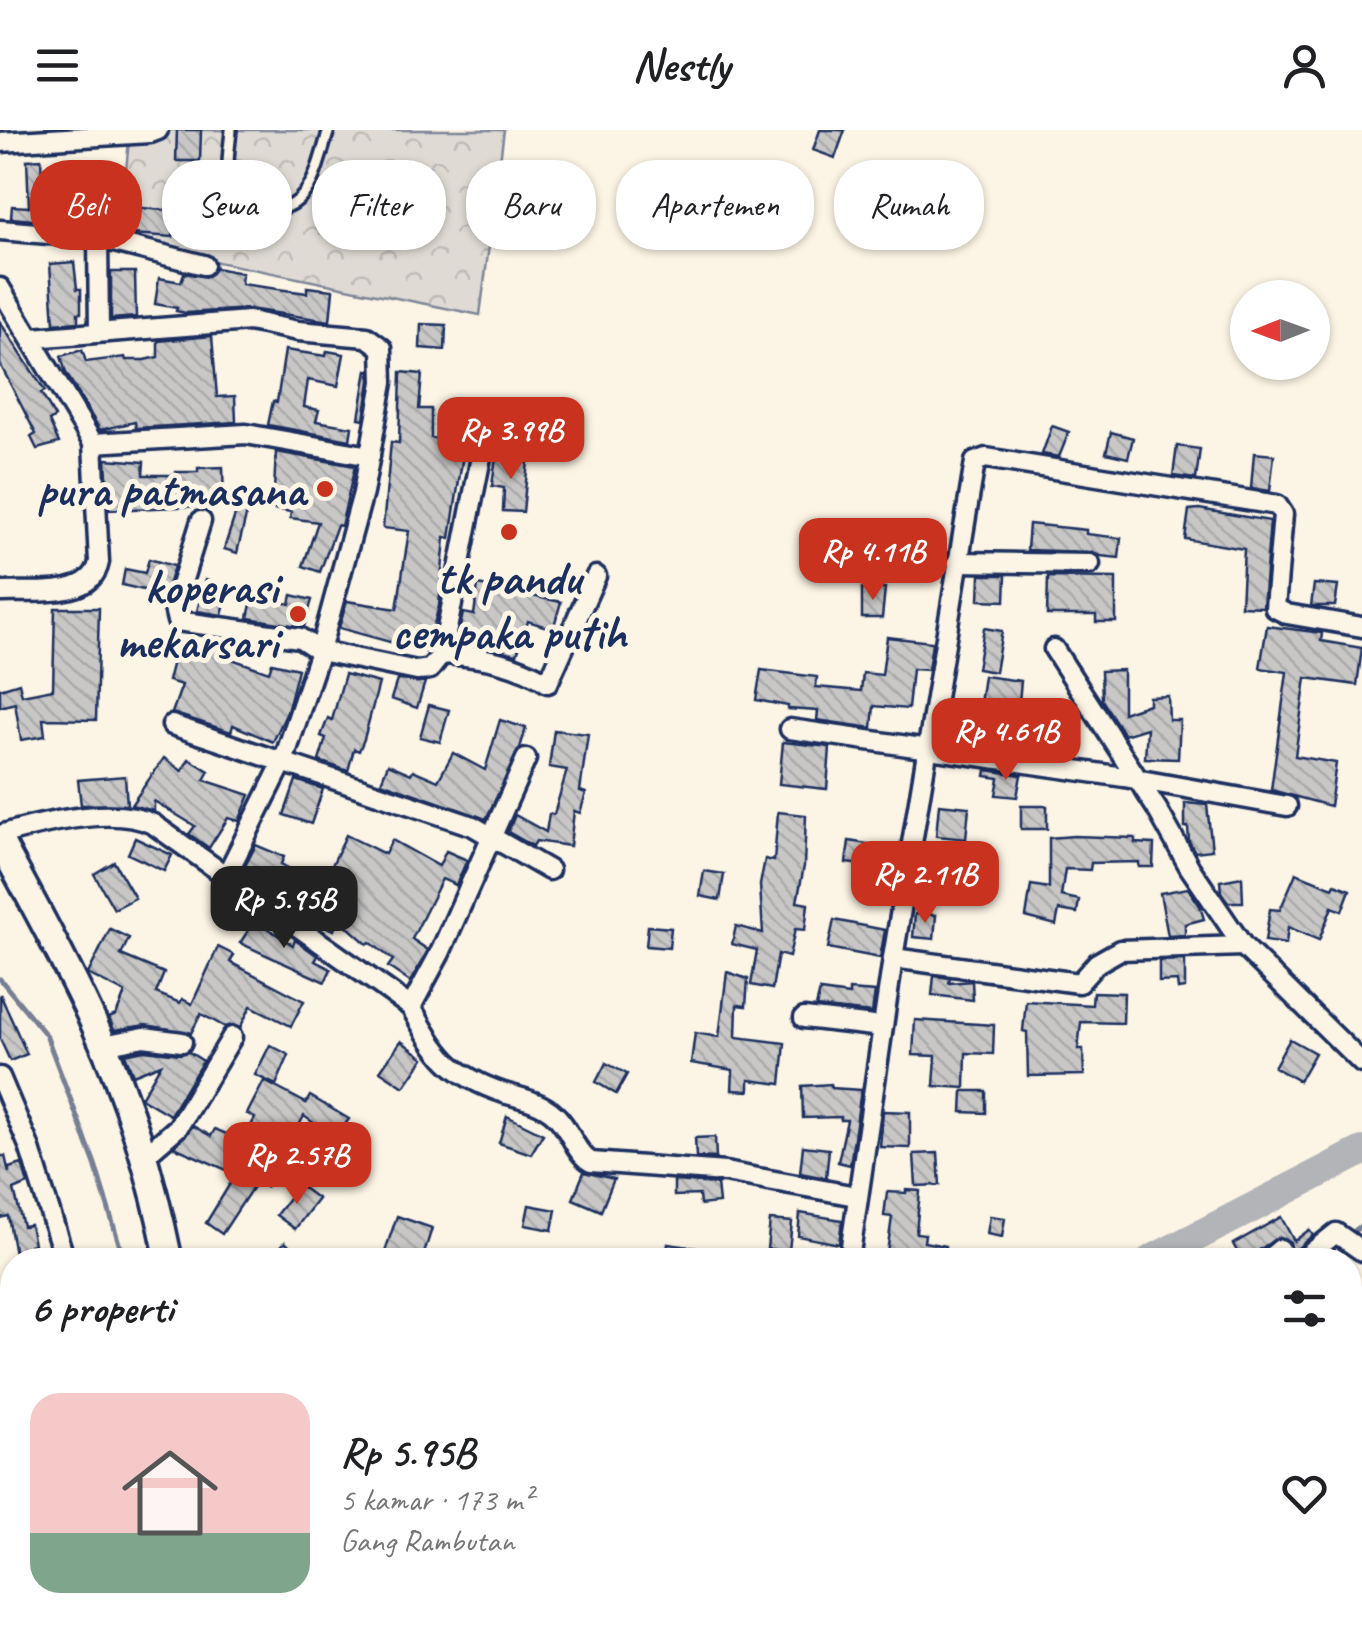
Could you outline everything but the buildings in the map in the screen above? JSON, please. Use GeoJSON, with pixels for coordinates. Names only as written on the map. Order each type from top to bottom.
{"type":"FeatureCollection","features":[{"type":"Feature","properties":{"kind":"street"},"geometry":{"type":"LineString","coordinates":[[0,142],[158,130]]}},
{"type":"Feature","properties":{"kind":"street"},"geometry":{"type":"LineString","coordinates":[[0,230],[30,232]]}},
{"type":"Feature","properties":{"kind":"street"},"geometry":{"type":"LineString","coordinates":[[142,249],[204,264]]}},
{"type":"Feature","properties":{"kind":"street"},"geometry":{"type":"LineString","coordinates":[[98,250],[99,331]]}},
{"type":"Feature","properties":{"kind":"street"},"geometry":{"type":"LineString","coordinates":[[0,592],[78,587],[96,574],[99,562],[93,444],[2,290]]}},
{"type":"Feature","properties":{"kind":"street"},"geometry":{"type":"LineString","coordinates":[[32,338],[249,321],[367,338],[382,348],[384,358],[370,456],[320,651],[283,762],[226,876]]}},
{"type":"Feature","properties":{"kind":"street"},"geometry":{"type":"LineString","coordinates":[[93,444],[246,434],[370,456]]}},
{"type":"Feature","properties":{"kind":"street"},"geometry":{"type":"LineString","coordinates":[[201,521],[174,608],[177,622],[300,638],[320,651],[417,671],[430,670],[442,654],[482,452]]}},
{"type":"Feature","properties":{"kind":"street"},"geometry":{"type":"LineString","coordinates":[[850,1248],[882,1027],[975,462],[986,458],[1277,505],[1283,514],[1275,608],[1287,614],[1362,627]]}},
{"type":"Feature","properties":{"kind":"street"},"geometry":{"type":"LineString","coordinates":[[957,562],[1090,564]]}},
{"type":"Feature","properties":{"kind":"street"},"geometry":{"type":"LineString","coordinates":[[442,654],[495,661],[548,684],[596,576]]}},
{"type":"Feature","properties":{"kind":"street"},"geometry":{"type":"LineString","coordinates":[[1054,649],[1243,946],[1362,1063]]}},
{"type":"Feature","properties":{"kind":"street"},"geometry":{"type":"LineString","coordinates":[[172,725],[473,826],[549,870]]}},
{"type":"Feature","properties":{"kind":"street"},"geometry":{"type":"LineString","coordinates":[[790,729],[1137,779],[1287,806]]}},
{"type":"Feature","properties":{"kind":"street"},"geometry":{"type":"LineString","coordinates":[[411,1007],[440,952],[526,759]]}},
{"type":"Feature","properties":{"kind":"street"},"geometry":{"type":"LineString","coordinates":[[166,1248],[143,1157],[103,1045],[0,838],[65,820],[137,818],[160,828],[411,1007],[432,1045],[454,1070],[478,1084],[552,1111],[567,1126],[583,1156],[592,1162],[725,1172],[856,1196]]}},
{"type":"Feature","properties":{"kind":"street"},"geometry":{"type":"LineString","coordinates":[[893,958],[1079,983],[1097,963],[1120,950],[1243,946]]}},
{"type":"Feature","properties":{"kind":"street"},"geometry":{"type":"LineString","coordinates":[[804,1018],[882,1027]]}},
{"type":"Feature","properties":{"kind":"street"},"geometry":{"type":"LineString","coordinates":[[103,1045],[144,1037],[182,1042]]}},
{"type":"Feature","properties":{"kind":"street"},"geometry":{"type":"LineString","coordinates":[[143,1157],[178,1127],[232,1037]]}},
{"type":"Feature","properties":{"kind":"street"},"geometry":{"type":"LineString","coordinates":[[0,1077],[9,1122],[60,1248]]}},
{"type":"Feature","properties":{"kind":"street"},"geometry":{"type":"LineString","coordinates":[[1316,1248],[1332,1235],[1340,1234],[1359,1248]]}},
{"type":"Feature","properties":{"kind":"lane"},"geometry":{"type":"LineString","coordinates":[[231,130],[228,172],[232,186],[253,206],[274,210],[288,207],[305,193],[329,130]]}},
{"type":"Feature","properties":{"kind":"green space"},"geometry":{"type":"Polygon","coordinates":[[[130,130],[504,130],[500,160],[466,160],[466,250],[488,250],[480,315],[142,247],[142,160],[127,160],[130,130]]]}},
{"type":"Feature","properties":{"kind":"waterway"},"geometry":{"type":"LineString","coordinates":[[0,979],[46,1035],[95,1164],[120,1248]]}},
{"type":"Feature","properties":{"kind":"waterway"},"geometry":{"type":"LineString","coordinates":[[1174,1248],[1362,1151]]}},
{"type":"Feature","properties":{"kind":"waterway"},"geometry":{"type":"LineString","coordinates":[[1332,1248],[1362,1225]]}},
{"type":"Feature","properties":{"kind":"place","name":"pura patmasana"},"geometry":{"type":"Point","coordinates":[325,489]}},
{"type":"Feature","properties":{"kind":"place","name":"tk pandu cempaka putih"},"geometry":{"type":"Point","coordinates":[509,532]}},
{"type":"Feature","properties":{"kind":"place","name":"koperasi mekarsari"},"geometry":{"type":"Point","coordinates":[298,614]}}]}
